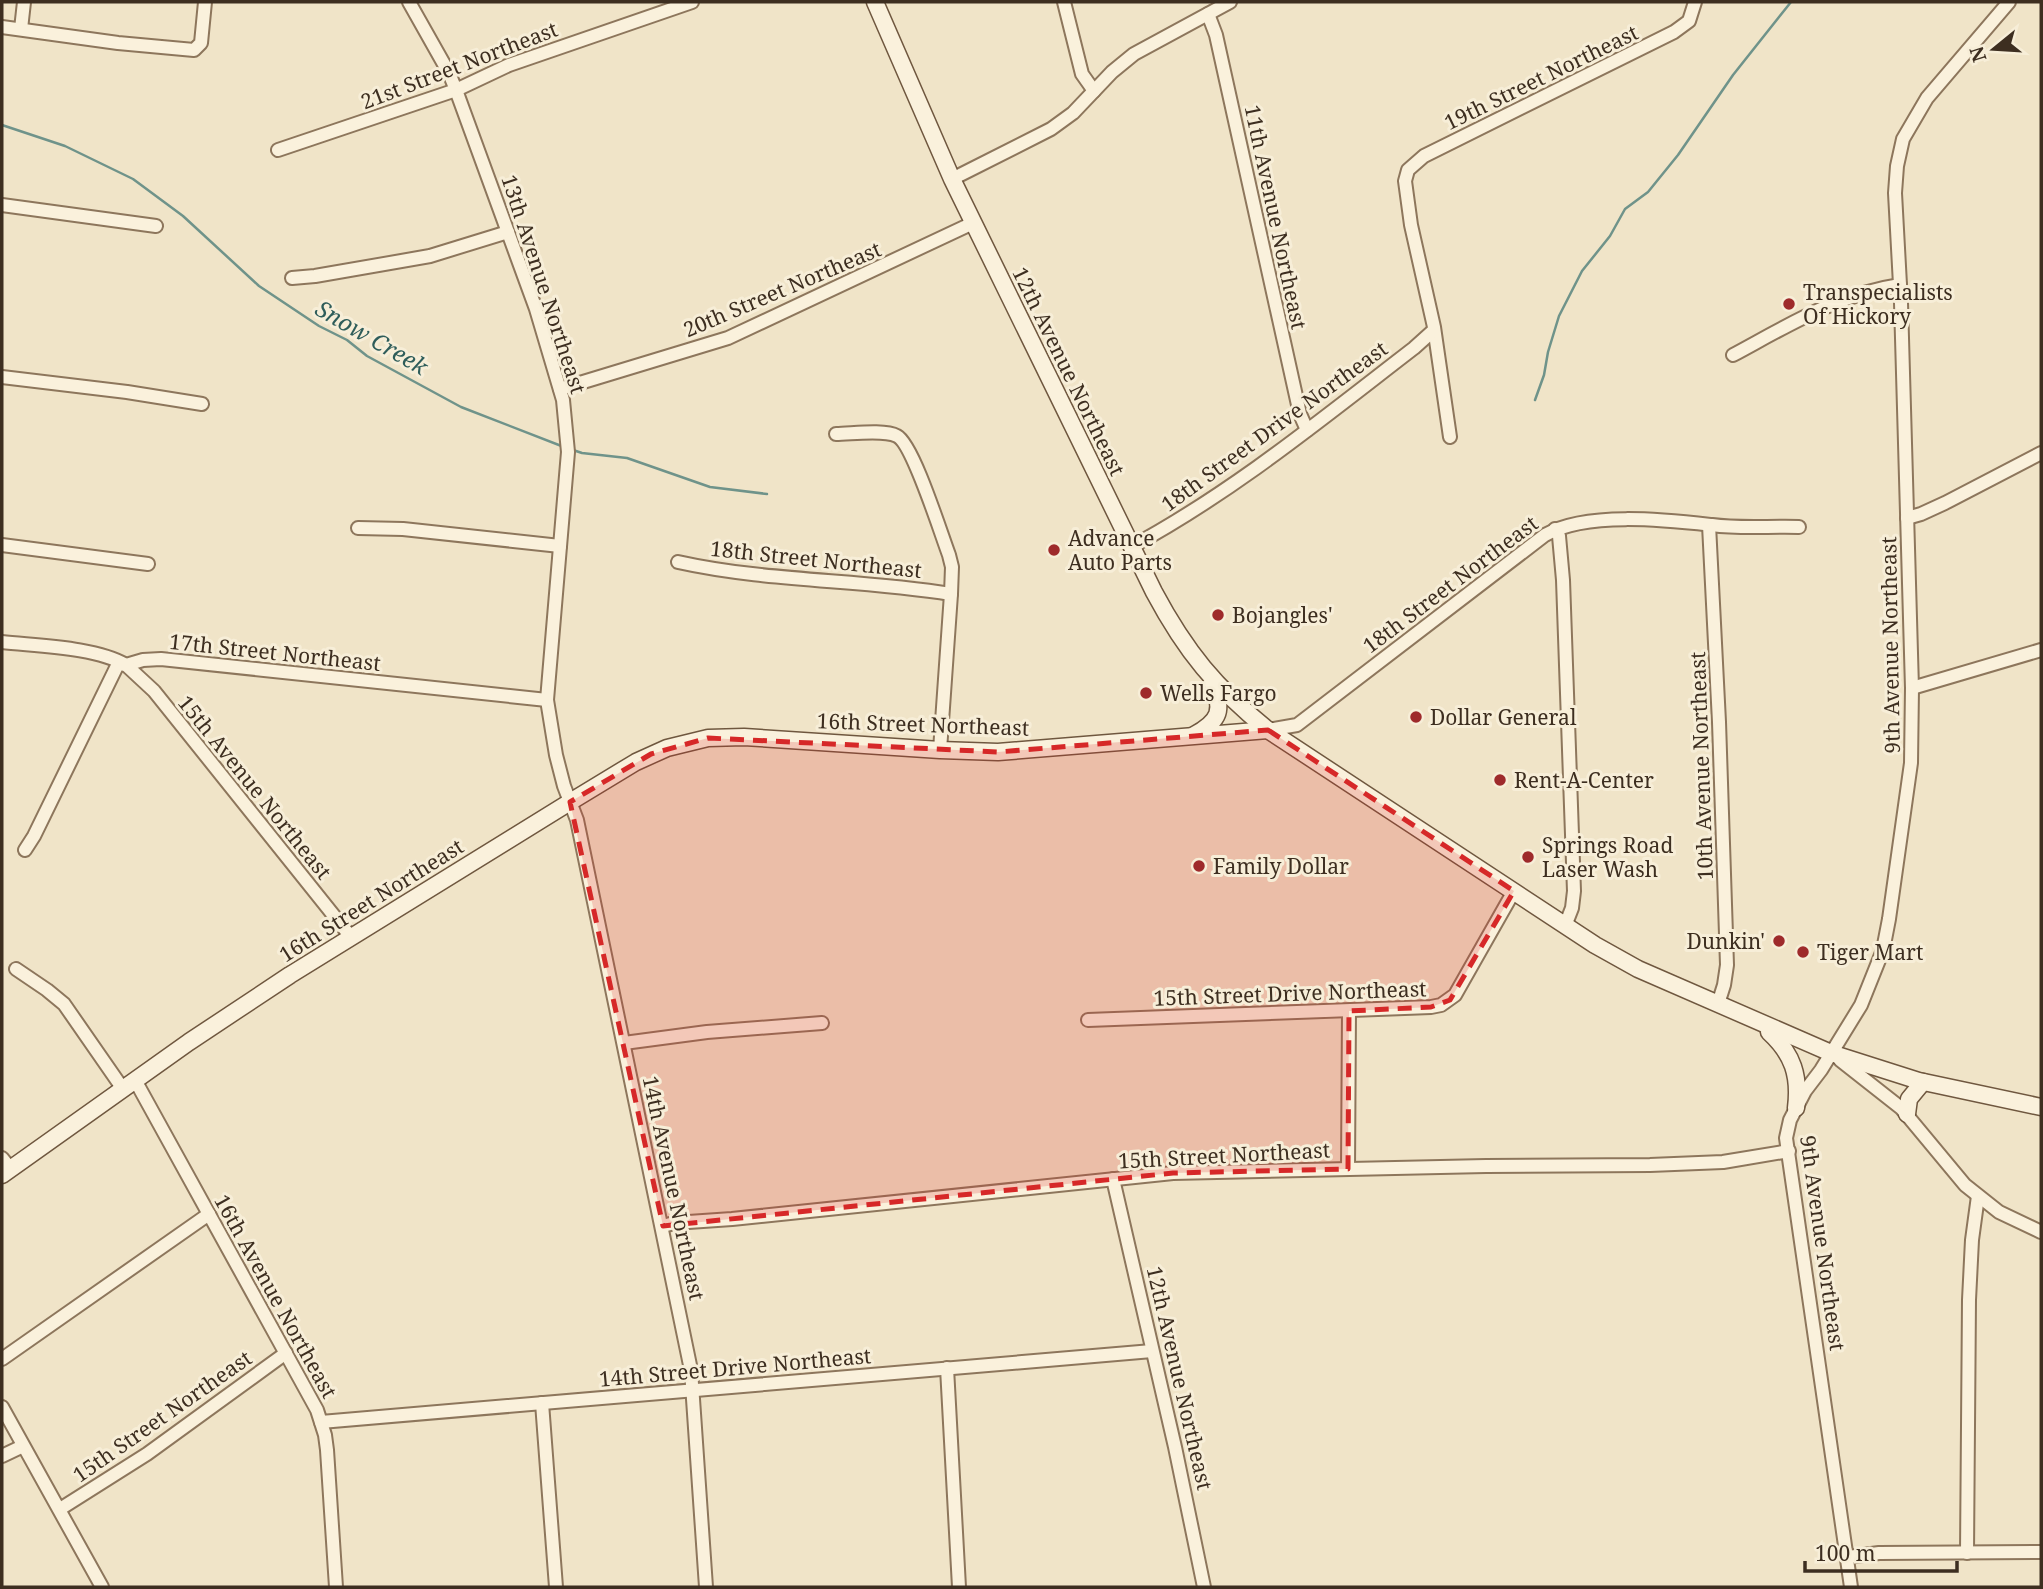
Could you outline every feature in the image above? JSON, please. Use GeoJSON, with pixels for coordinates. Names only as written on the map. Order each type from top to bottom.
{"type":"FeatureCollection","features":[{"type":"Feature","properties":{"kind":"main road","name":"12th Avenue Northeast"},"geometry":{"type":"LineString","coordinates":[[876,2],[952,179],[1131,547],[1174,629],[1210,677],[1268,730]]}},
{"type":"Feature","properties":{"kind":"main road"},"geometry":{"type":"LineString","coordinates":[[1192,736],[1211,725],[1217,715],[1219,703],[1210,677]]}},
{"type":"Feature","properties":{"kind":"main road"},"geometry":{"type":"LineString","coordinates":[[1268,730],[1565,926],[1626,963],[1831,1053],[1923,1082],[2041,1107]]}},
{"type":"Feature","properties":{"kind":"main road","name":"16th Street Northeast"},"geometry":{"type":"LineString","coordinates":[[5,1167],[244,1005],[651,754],[709,738],[772,737],[940,750],[1030,750],[1268,730]]}},
{"type":"Feature","properties":{"kind":"main road"},"geometry":{"type":"LineString","coordinates":[[1759,1023],[1781,1043],[1793,1063],[1799,1088],[1797,1108]]}},
{"type":"Feature","properties":{"kind":"main road"},"geometry":{"type":"LineString","coordinates":[[1907,1114],[1909,1099],[1923,1082]]}},
{"type":"Feature","properties":{"kind":"street"},"geometry":{"type":"LineString","coordinates":[[21,29],[24,2]]}},
{"type":"Feature","properties":{"kind":"street"},"geometry":{"type":"LineString","coordinates":[[2,27],[194,50],[201,43],[205,2]]}},
{"type":"Feature","properties":{"kind":"street","name":"13th Avenue Northeast"},"geometry":{"type":"LineString","coordinates":[[409,2],[456,90],[536,309],[560,389],[568,452],[547,700],[556,755],[570,802]]}},
{"type":"Feature","properties":{"kind":"street","name":"21st Street Northeast"},"geometry":{"type":"LineString","coordinates":[[278,150],[456,90],[509,65],[663,6],[692,2]]}},
{"type":"Feature","properties":{"kind":"street"},"geometry":{"type":"LineString","coordinates":[[1064,2],[1082,74],[1094,91]]}},
{"type":"Feature","properties":{"kind":"street"},"geometry":{"type":"LineString","coordinates":[[952,179],[1051,129],[1073,113],[1112,72],[1134,54],[1230,2]]}},
{"type":"Feature","properties":{"kind":"street","name":"19th Street Northeast"},"geometry":{"type":"LineString","coordinates":[[1434,330],[1408,209],[1405,181],[1408,170],[1424,156],[1674,32],[1690,18],[1695,2]]}},
{"type":"Feature","properties":{"kind":"street","name":"9th Avenue Northeast"},"geometry":{"type":"LineString","coordinates":[[1852,1587],[1787,1138],[1788,1126],[1861,1005],[1883,950],[1911,763],[1912,688],[1895,193],[1900,146],[1927,98],[2009,2]]}},
{"type":"Feature","properties":{"kind":"street","name":"11th Avenue Northeast"},"geometry":{"type":"LineString","coordinates":[[1208,14],[1216,35],[1300,414],[1307,430]]}},
{"type":"Feature","properties":{"kind":"street"},"geometry":{"type":"LineString","coordinates":[[2,205],[156,226]]}},
{"type":"Feature","properties":{"kind":"street","name":"20th Street Northeast"},"geometry":{"type":"LineString","coordinates":[[560,389],[728,338],[973,223]]}},
{"type":"Feature","properties":{"kind":"street"},"geometry":{"type":"LineString","coordinates":[[292,278],[430,256],[508,232]]}},
{"type":"Feature","properties":{"kind":"street"},"geometry":{"type":"LineString","coordinates":[[1733,355],[1834,302],[1857,293],[1900,285]]}},
{"type":"Feature","properties":{"kind":"street"},"geometry":{"type":"LineString","coordinates":[[1434,330],[1450,437]]}},
{"type":"Feature","properties":{"kind":"street","name":"18th Street Drive Northeast"},"geometry":{"type":"LineString","coordinates":[[1131,547],[1219,494],[1307,430],[1434,330]]}},
{"type":"Feature","properties":{"kind":"street"},"geometry":{"type":"LineString","coordinates":[[2,377],[202,404]]}},
{"type":"Feature","properties":{"kind":"street"},"geometry":{"type":"LineString","coordinates":[[836,434],[893,434],[907,446],[949,555],[952,567],[951,594],[940,750]]}},
{"type":"Feature","properties":{"kind":"street"},"geometry":{"type":"LineString","coordinates":[[1907,518],[1945,503],[2041,453]]}},
{"type":"Feature","properties":{"kind":"street","name":"18th Street Northeast"},"geometry":{"type":"LineString","coordinates":[[1268,730],[1297,725],[1555,529],[1571,524],[1624,520],[1799,527]]}},
{"type":"Feature","properties":{"kind":"street","name":"10th Avenue Northeast"},"geometry":{"type":"LineString","coordinates":[[1709,525],[1719,709],[1727,965],[1718,1004]]}},
{"type":"Feature","properties":{"kind":"street"},"geometry":{"type":"LineString","coordinates":[[358,528],[403,529],[560,546]]}},
{"type":"Feature","properties":{"kind":"street"},"geometry":{"type":"LineString","coordinates":[[1555,529],[1559,536],[1563,580],[1574,891],[1572,908],[1565,926]]}},
{"type":"Feature","properties":{"kind":"street"},"geometry":{"type":"LineString","coordinates":[[2,545],[148,564]]}},
{"type":"Feature","properties":{"kind":"street","name":"18th Street Northeast"},"geometry":{"type":"LineString","coordinates":[[678,562],[703,568],[951,594]]}},
{"type":"Feature","properties":{"kind":"street","name":"17th Street Northeast"},"geometry":{"type":"LineString","coordinates":[[2,642],[91,653],[117,659],[126,665],[161,659],[547,700]]}},
{"type":"Feature","properties":{"kind":"street"},"geometry":{"type":"LineString","coordinates":[[1912,688],[2041,650]]}},
{"type":"Feature","properties":{"kind":"street"},"geometry":{"type":"LineString","coordinates":[[25,850],[117,666],[126,665]]}},
{"type":"Feature","properties":{"kind":"street","name":"15th Avenue Northeast"},"geometry":{"type":"LineString","coordinates":[[126,665],[154,691],[351,937]]}},
{"type":"Feature","properties":{"kind":"street","name":"14th Avenue Northeast"},"geometry":{"type":"LineString","coordinates":[[570,802],[577,820],[691,1370],[706,1587]]}},
{"type":"Feature","properties":{"kind":"street","name":"15th Street Drive Northeast"},"geometry":{"type":"LineString","coordinates":[[1087,1020],[1431,1007],[1450,1000],[1466,979],[1514,891]]}},
{"type":"Feature","properties":{"kind":"street","name":"16th Avenue Northeast"},"geometry":{"type":"LineString","coordinates":[[16,969],[64,1004],[129,1085],[209,1214],[303,1381],[321,1422],[327,1450],[336,1587]]}},
{"type":"Feature","properties":{"kind":"street"},"geometry":{"type":"LineString","coordinates":[[1348,1169],[1349,1011]]}},
{"type":"Feature","properties":{"kind":"street"},"geometry":{"type":"LineString","coordinates":[[624,1043],[707,1032],[822,1023]]}},
{"type":"Feature","properties":{"kind":"street"},"geometry":{"type":"LineString","coordinates":[[1831,1053],[1877,1087],[1907,1114],[1936,1153],[1965,1185],[1999,1212],[2041,1232]]}},
{"type":"Feature","properties":{"kind":"street","name":"15th Street Northeast"},"geometry":{"type":"LineString","coordinates":[[663,1226],[1173,1173],[1650,1165],[1723,1161],[1789,1151]]}},
{"type":"Feature","properties":{"kind":"street","name":"12th Avenue Northeast"},"geometry":{"type":"LineString","coordinates":[[1113,1179],[1204,1587]]}},
{"type":"Feature","properties":{"kind":"street"},"geometry":{"type":"LineString","coordinates":[[1968,1553],[1969,1300],[1972,1240],[1978,1196]]}},
{"type":"Feature","properties":{"kind":"street"},"geometry":{"type":"LineString","coordinates":[[2,1359],[209,1214]]}},
{"type":"Feature","properties":{"kind":"street","name":"14th Street Drive Northeast"},"geometry":{"type":"LineString","coordinates":[[321,1422],[1152,1351]]}},
{"type":"Feature","properties":{"kind":"street","name":"15th Street Northeast"},"geometry":{"type":"LineString","coordinates":[[60,1509],[147,1454],[286,1353]]}},
{"type":"Feature","properties":{"kind":"street"},"geometry":{"type":"LineString","coordinates":[[947,1368],[959,1587]]}},
{"type":"Feature","properties":{"kind":"street"},"geometry":{"type":"LineString","coordinates":[[542,1403],[556,1587]]}},
{"type":"Feature","properties":{"kind":"street"},"geometry":{"type":"LineString","coordinates":[[2,1407],[101,1587]]}},
{"type":"Feature","properties":{"kind":"street"},"geometry":{"type":"LineString","coordinates":[[2,1456],[23,1446]]}},
{"type":"Feature","properties":{"kind":"street"},"geometry":{"type":"LineString","coordinates":[[1848,1557],[1879,1553],[2041,1552]]}},
{"type":"Feature","properties":{"kind":"highlighted area"},"geometry":{"type":"Polygon","coordinates":[[[1268,730],[1514,891],[1450,1000],[1431,1007],[1349,1011],[1348,1169],[1173,1173],[663,1226],[570,802],[651,754],[708,738],[998,752],[1268,730]]]}},
{"type":"Feature","properties":{"kind":"waterway"},"geometry":{"type":"LineString","coordinates":[[1535,400],[1559,316],[1582,271],[1610,236],[1625,209],[1648,192],[1678,155],[1733,75],[1791,2]]}},
{"type":"Feature","properties":{"kind":"waterway","name":"Snow Creek"},"geometry":{"type":"LineString","coordinates":[[2,125],[65,146],[133,179],[183,216],[259,286],[319,326],[347,340],[367,356],[461,407],[564,447]]}},
{"type":"Feature","properties":{"kind":"waterway","name":"Snow Creek"},"geometry":{"type":"LineString","coordinates":[[570,449],[627,458],[710,487],[767,494]]}},
{"type":"Feature","properties":{"kind":"place","name":"Transpecialists Of Hickory"},"geometry":{"type":"Point","coordinates":[1789,304]}},
{"type":"Feature","properties":{"kind":"place","name":"Advance Auto Parts"},"geometry":{"type":"Point","coordinates":[1054,550]}},
{"type":"Feature","properties":{"kind":"place","name":"Bojangles'"},"geometry":{"type":"Point","coordinates":[1218,615]}},
{"type":"Feature","properties":{"kind":"place","name":"Wells Fargo"},"geometry":{"type":"Point","coordinates":[1146,693]}},
{"type":"Feature","properties":{"kind":"place","name":"Dollar General"},"geometry":{"type":"Point","coordinates":[1416,717]}},
{"type":"Feature","properties":{"kind":"place","name":"Rent-A-Center"},"geometry":{"type":"Point","coordinates":[1500,780]}},
{"type":"Feature","properties":{"kind":"place","name":"Springs Road Laser Wash"},"geometry":{"type":"Point","coordinates":[1528,857]}},
{"type":"Feature","properties":{"kind":"place","name":"Family Dollar"},"geometry":{"type":"Point","coordinates":[1199,866]}},
{"type":"Feature","properties":{"kind":"place","name":"Dunkin'"},"geometry":{"type":"Point","coordinates":[1779,941]}},
{"type":"Feature","properties":{"kind":"place","name":"Tiger Mart"},"geometry":{"type":"Point","coordinates":[1803,952]}}]}
